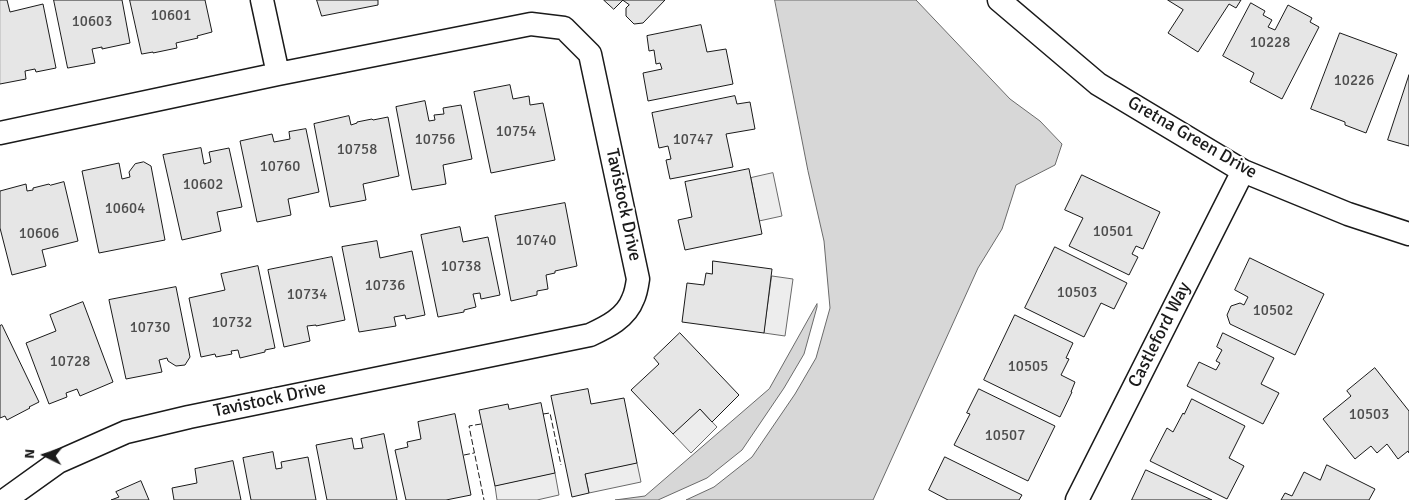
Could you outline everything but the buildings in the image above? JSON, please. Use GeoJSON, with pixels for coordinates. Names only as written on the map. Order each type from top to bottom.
{"type":"FeatureCollection","features":[{"type":"Feature","properties":{"kind":"street"},"geometry":{"type":"LineString","coordinates":[[262,0],[278,74]]}},
{"type":"Feature","properties":{"kind":"street","name":"Gretna Green Drive"},"geometry":{"type":"LineString","coordinates":[[999,0],[1098,84],[1243,171],[1348,214],[1409,234]]}},
{"type":"Feature","properties":{"kind":"street","name":"Tavistock Drive"},"geometry":{"type":"LineString","coordinates":[[0,133],[278,74],[531,24],[564,28],[590,54],[638,279],[633,300],[623,315],[607,327],[590,334],[198,415],[126,432],[58,462],[5,500]]}},
{"type":"Feature","properties":{"kind":"street","name":"Castleford Way"},"geometry":{"type":"LineString","coordinates":[[1077,500],[1243,171]]}},
{"type":"Feature","properties":{"kind":"shaded area"},"geometry":{"type":"Polygon","coordinates":[[[775,0],[916,0],[1010,99],[1040,121],[1062,144],[1055,165],[1016,185],[1002,229],[978,268],[873,500],[686,500],[714,487],[752,457],[795,394],[816,358],[830,308],[824,241],[808,171],[775,0]]]}},
{"type":"Feature","properties":{"kind":"shaded area"},"geometry":{"type":"Polygon","coordinates":[[[773,173],[782,216],[759,221],[751,178],[773,173]]]}},
{"type":"Feature","properties":{"kind":"shaded area"},"geometry":{"type":"Polygon","coordinates":[[[772,276],[793,279],[785,336],[764,333],[772,276]]]}},
{"type":"Feature","properties":{"kind":"shaded area"},"geometry":{"type":"Polygon","coordinates":[[[817,304],[804,354],[784,388],[742,450],[707,478],[658,500],[615,500],[645,496],[769,389],[817,304]]]}},
{"type":"Feature","properties":{"kind":"shaded area"},"geometry":{"type":"Polygon","coordinates":[[[700,409],[717,427],[691,453],[673,434],[700,409]]]}},
{"type":"Feature","properties":{"kind":"shaded area"},"geometry":{"type":"Polygon","coordinates":[[[637,463],[641,482],[589,493],[585,474],[637,463]]]}},
{"type":"Feature","properties":{"kind":"shaded area"},"geometry":{"type":"Polygon","coordinates":[[[555,473],[559,495],[537,500],[497,500],[495,486],[555,473]]]}},
{"type":"Feature","properties":{"kind":"fence"},"geometry":{"type":"LineString","coordinates":[[543,414],[550,413],[561,465]]}},
{"type":"Feature","properties":{"kind":"fence"},"geometry":{"type":"LineString","coordinates":[[481,424],[469,426],[484,500]]}},
{"type":"Feature","properties":{"kind":"fence"},"geometry":{"type":"LineString","coordinates":[[464,455],[474,453]]}}]}
